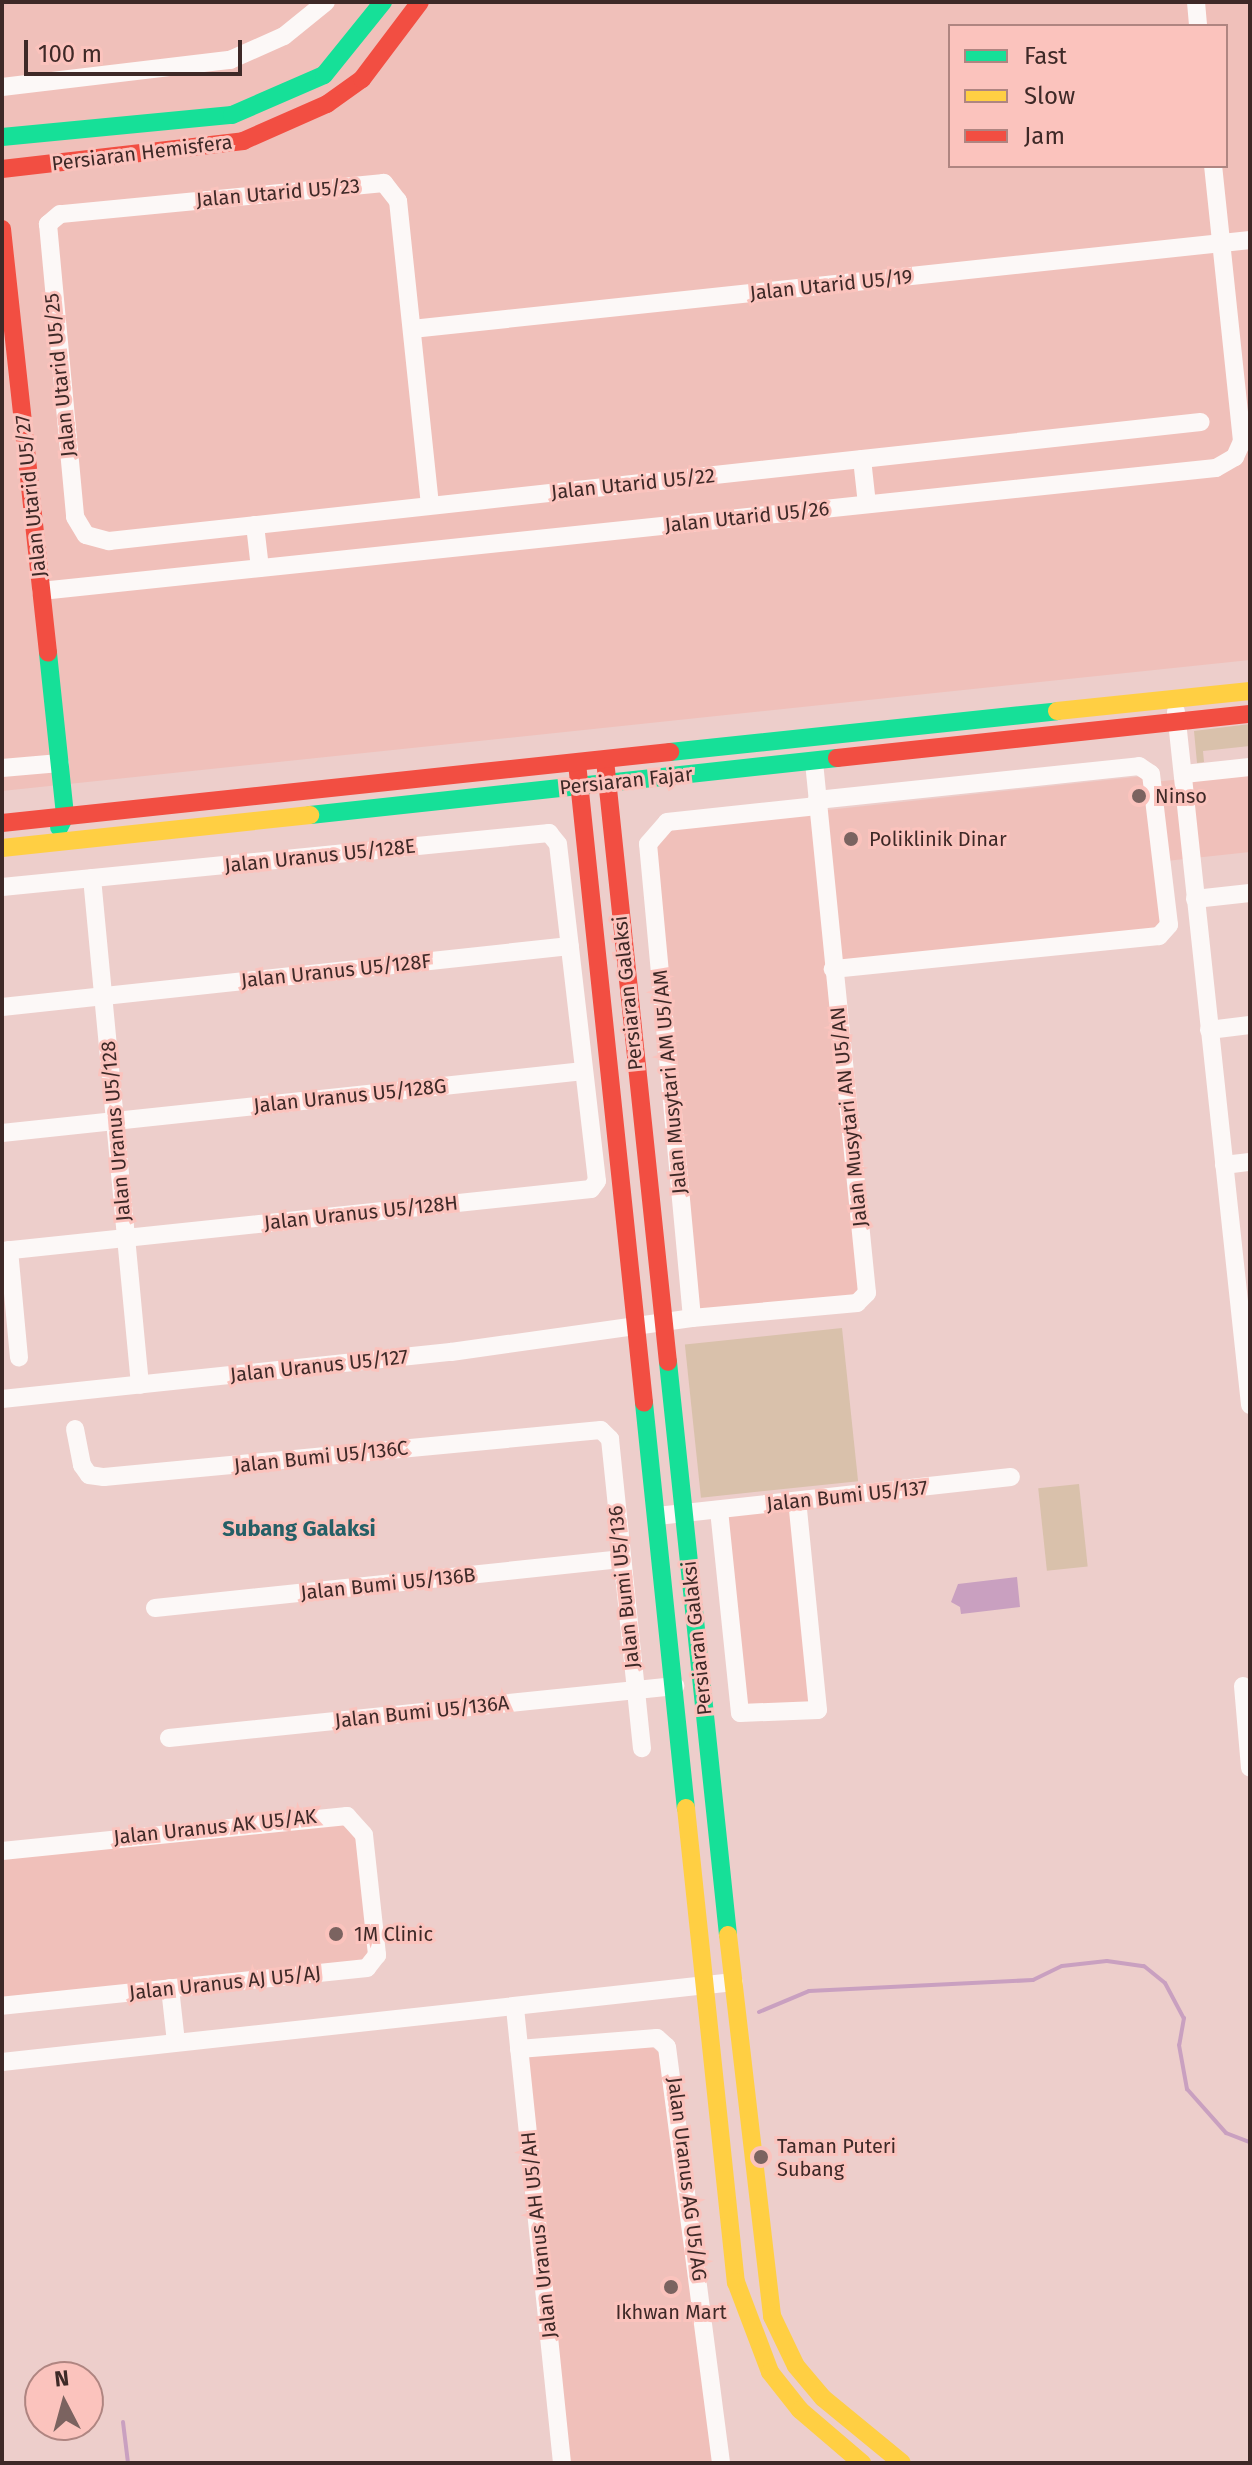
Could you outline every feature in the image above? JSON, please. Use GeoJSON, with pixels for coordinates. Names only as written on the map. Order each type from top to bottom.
{"type":"FeatureCollection","features":[{"type":"Feature","properties":{"kind":"main road","name":"Persiaran Hemisfera"},"geometry":{"type":"LineString","coordinates":[[2,137],[232,115],[324,75],[383,2]]}},
{"type":"Feature","properties":{"kind":"main road","name":"Persiaran Hemisfera"},"geometry":{"type":"LineString","coordinates":[[2,169],[243,141],[327,104],[362,79],[420,2]]}},
{"type":"Feature","properties":{"kind":"main road","name":"Jalan Utarid U5/27"},"geometry":{"type":"LineString","coordinates":[[2,229],[65,816]]}},
{"type":"Feature","properties":{"kind":"main road","name":"Persiaran Fajar"},"geometry":{"type":"LineString","coordinates":[[2,823],[1250,691]]}},
{"type":"Feature","properties":{"kind":"main road","name":"Persiaran Fajar"},"geometry":{"type":"LineString","coordinates":[[2,848],[1250,714]]}},
{"type":"Feature","properties":{"kind":"main road","name":"Persiaran Galaksi"},"geometry":{"type":"LineString","coordinates":[[605,760],[661,1322],[772,2316],[784,2346],[823,2398],[902,2463]]}},
{"type":"Feature","properties":{"kind":"main road","name":"Persiaran Galaksi"},"geometry":{"type":"LineString","coordinates":[[577,763],[736,2282],[751,2330],[770,2372],[800,2410],[862,2463]]}},
{"type":"Feature","properties":{"kind":"main road"},"geometry":{"type":"LineString","coordinates":[[2,839],[53,832],[63,826],[65,816],[92,829],[236,824]]}},
{"type":"Feature","properties":{"kind":"street"},"geometry":{"type":"LineString","coordinates":[[2,87],[230,60],[284,36],[326,2]]}},
{"type":"Feature","properties":{"kind":"street"},"geometry":{"type":"LineString","coordinates":[[1196,2],[1198,24]]}},
{"type":"Feature","properties":{"kind":"street","name":"Jalan Utarid U5/26"},"geometry":{"type":"LineString","coordinates":[[41,591],[1216,468],[1235,457],[1242,441],[1213,168]]}},
{"type":"Feature","properties":{"kind":"street","name":"Jalan Utarid U5/23"},"geometry":{"type":"LineString","coordinates":[[45,233],[60,214],[384,183],[398,201],[430,505]]}},
{"type":"Feature","properties":{"kind":"street","name":"Jalan Utarid U5/25"},"geometry":{"type":"LineString","coordinates":[[45,233],[75,517]]}},
{"type":"Feature","properties":{"kind":"street","name":"Jalan Utarid U5/19"},"geometry":{"type":"LineString","coordinates":[[412,329],[1250,240]]}},
{"type":"Feature","properties":{"kind":"street","name":"Jalan Utarid U5/22"},"geometry":{"type":"LineString","coordinates":[[75,517],[86,535],[109,541],[1201,422]]}},
{"type":"Feature","properties":{"kind":"street"},"geometry":{"type":"LineString","coordinates":[[862,459],[867,504]]}},
{"type":"Feature","properties":{"kind":"street"},"geometry":{"type":"LineString","coordinates":[[255,525],[260,568]]}},
{"type":"Feature","properties":{"kind":"street"},"geometry":{"type":"LineString","coordinates":[[1175,698],[1224,1165],[1244,1292],[1250,1405]]}},
{"type":"Feature","properties":{"kind":"street","name":"Jalan Musytari AN U5/AN"},"geometry":{"type":"LineString","coordinates":[[692,1318],[857,1303],[867,1293],[814,762]]}},
{"type":"Feature","properties":{"kind":"street"},"geometry":{"type":"LineString","coordinates":[[2,768],[60,763]]}},
{"type":"Feature","properties":{"kind":"street"},"geometry":{"type":"LineString","coordinates":[[817,803],[1139,766],[1151,774],[1169,925],[1159,936],[833,969]]}},
{"type":"Feature","properties":{"kind":"street"},"geometry":{"type":"LineString","coordinates":[[1184,774],[1250,767]]}},
{"type":"Feature","properties":{"kind":"street","name":"Jalan Musytari AM U5/AM"},"geometry":{"type":"LineString","coordinates":[[692,1318],[648,844],[667,822],[817,803]]}},
{"type":"Feature","properties":{"kind":"street","name":"Jalan Uranus U5/128E"},"geometry":{"type":"LineString","coordinates":[[2,887],[549,833],[558,844],[570,946]]}},
{"type":"Feature","properties":{"kind":"street","name":"Jalan Uranus U5/128"},"geometry":{"type":"LineString","coordinates":[[92,878],[140,1385]]}},
{"type":"Feature","properties":{"kind":"street"},"geometry":{"type":"LineString","coordinates":[[1195,899],[1250,893]]}},
{"type":"Feature","properties":{"kind":"street"},"geometry":{"type":"LineString","coordinates":[[570,946],[584,1071]]}},
{"type":"Feature","properties":{"kind":"street","name":"Jalan Uranus U5/128F"},"geometry":{"type":"LineString","coordinates":[[2,1007],[570,946]]}},
{"type":"Feature","properties":{"kind":"street"},"geometry":{"type":"LineString","coordinates":[[1209,1030],[1250,1025]]}},
{"type":"Feature","properties":{"kind":"street","name":"Jalan Uranus U5/128G"},"geometry":{"type":"LineString","coordinates":[[2,1133],[584,1071]]}},
{"type":"Feature","properties":{"kind":"street","name":"Jalan Uranus U5/128H"},"geometry":{"type":"LineString","coordinates":[[6,1250],[595,1186],[584,1071]]}},
{"type":"Feature","properties":{"kind":"street"},"geometry":{"type":"LineString","coordinates":[[1224,1165],[1250,1162]]}},
{"type":"Feature","properties":{"kind":"street"},"geometry":{"type":"LineString","coordinates":[[6,1250],[19,1358]]}},
{"type":"Feature","properties":{"kind":"street"},"geometry":{"type":"LineString","coordinates":[[661,1322],[692,1318]]}},
{"type":"Feature","properties":{"kind":"street","name":"Jalan Uranus U5/127"},"geometry":{"type":"LineString","coordinates":[[2,1399],[451,1352],[661,1322]]}},
{"type":"Feature","properties":{"kind":"street","name":"Jalan Bumi U5/136C"},"geometry":{"type":"LineString","coordinates":[[75,1429],[82,1465],[89,1475],[104,1477],[601,1430]]}},
{"type":"Feature","properties":{"kind":"street","name":"Jalan Bumi U5/136"},"geometry":{"type":"LineString","coordinates":[[601,1430],[610,1439],[620,1559],[642,1748]]}},
{"type":"Feature","properties":{"kind":"street","name":"Jalan Bumi U5/137"},"geometry":{"type":"LineString","coordinates":[[657,1516],[1011,1477]]}},
{"type":"Feature","properties":{"kind":"street"},"geometry":{"type":"LineString","coordinates":[[719,1510],[740,1713],[818,1710],[797,1501]]}},
{"type":"Feature","properties":{"kind":"street","name":"Jalan Bumi U5/136B"},"geometry":{"type":"LineString","coordinates":[[155,1608],[620,1559]]}},
{"type":"Feature","properties":{"kind":"street","name":"Jalan Bumi U5/136A"},"geometry":{"type":"LineString","coordinates":[[169,1738],[675,1686]]}},
{"type":"Feature","properties":{"kind":"street"},"geometry":{"type":"LineString","coordinates":[[1243,1686],[1250,1768]]}},
{"type":"Feature","properties":{"kind":"street","name":"Jalan Uranus AK U5/AK"},"geometry":{"type":"LineString","coordinates":[[2,1851],[335,1814],[347,1816],[364,1835],[371,1891]]}},
{"type":"Feature","properties":{"kind":"street","name":"Jalan Uranus AJ U5/AJ"},"geometry":{"type":"LineString","coordinates":[[2,2006],[367,1968],[377,1955],[371,1891]]}},
{"type":"Feature","properties":{"kind":"street"},"geometry":{"type":"LineString","coordinates":[[2,2062],[734,1982]]}},
{"type":"Feature","properties":{"kind":"street"},"geometry":{"type":"LineString","coordinates":[[170,1988],[176,2042]]}},
{"type":"Feature","properties":{"kind":"street","name":"Jalan Uranus AH U5/AH"},"geometry":{"type":"LineString","coordinates":[[515,2008],[562,2463]]}},
{"type":"Feature","properties":{"kind":"street","name":"Jalan Uranus AG U5/AG"},"geometry":{"type":"LineString","coordinates":[[519,2049],[657,2038],[672,2058],[721,2463]]}},
{"type":"Feature","properties":{"kind":"shaded area"},"geometry":{"type":"Polygon","coordinates":[[[2,2],[1250,2],[1250,660],[2,791],[2,2]]]}},
{"type":"Feature","properties":{"kind":"shaded area"},"geometry":{"type":"Polygon","coordinates":[[[1250,724],[1250,746],[1203,751],[1204,762],[1197,763],[1194,731],[1250,724]]]}},
{"type":"Feature","properties":{"kind":"shaded area"},"geometry":{"type":"Polygon","coordinates":[[[1250,771],[1250,852],[1157,862],[1164,924],[1159,930],[828,963],[862,1291],[854,1298],[696,1312],[653,845],[669,827],[1144,776],[1146,783],[1250,771]]]}},
{"type":"Feature","properties":{"kind":"shaded area"},"geometry":{"type":"Polygon","coordinates":[[[842,1328],[858,1481],[701,1498],[685,1345],[842,1328]]]}},
{"type":"Feature","properties":{"kind":"shaded area"},"geometry":{"type":"Polygon","coordinates":[[[1079,1484],[1088,1567],[1047,1571],[1038,1488],[1079,1484]]]}},
{"type":"Feature","properties":{"kind":"shaded area"},"geometry":{"type":"Polygon","coordinates":[[[792,1508],[813,1705],[746,1712],[725,1515],[792,1508]]]}},
{"type":"Feature","properties":{"kind":"shaded area"},"geometry":{"type":"Polygon","coordinates":[[[1017,1577],[1020,1607],[961,1614],[960,1607],[951,1602],[958,1584],[1017,1577]]]}},
{"type":"Feature","properties":{"kind":"shaded area"},"geometry":{"type":"Polygon","coordinates":[[[340,1823],[357,1836],[370,1950],[363,1962],[2,1999],[2,1859],[340,1823]]]}},
{"type":"Feature","properties":{"kind":"shaded area"},"geometry":{"type":"Polygon","coordinates":[[[650,2045],[665,2058],[715,2463],[568,2463],[526,2056],[650,2045]]]}},
{"type":"Feature","properties":{"kind":"waterway"},"geometry":{"type":"LineString","coordinates":[[759,2012],[809,1991],[1033,1980],[1062,1966],[1107,1961],[1144,1966],[1165,1983],[1184,2018],[1179,2045],[1187,2089],[1226,2133],[1250,2142]]}},
{"type":"Feature","properties":{"kind":"waterway"},"geometry":{"type":"LineString","coordinates":[[123,2422],[128,2463]]}},
{"type":"Feature","properties":{"kind":"traffic: fast"},"geometry":{"type":"LineString","coordinates":[[2,137],[232,115],[324,75],[383,2]]}},
{"type":"Feature","properties":{"kind":"traffic: fast"},"geometry":{"type":"LineString","coordinates":[[48,653],[65,816],[59,828]]}},
{"type":"Feature","properties":{"kind":"traffic: fast"},"geometry":{"type":"LineString","coordinates":[[670,752],[1057,711]]}},
{"type":"Feature","properties":{"kind":"traffic: fast"},"geometry":{"type":"LineString","coordinates":[[310,815],[837,758]]}},
{"type":"Feature","properties":{"kind":"traffic: fast"},"geometry":{"type":"LineString","coordinates":[[668,1362],[728,1935]]}},
{"type":"Feature","properties":{"kind":"traffic: fast"},"geometry":{"type":"LineString","coordinates":[[644,1403],[686,1808]]}},
{"type":"Feature","properties":{"kind":"traffic: slow"},"geometry":{"type":"LineString","coordinates":[[1057,711],[1250,691]]}},
{"type":"Feature","properties":{"kind":"traffic: slow"},"geometry":{"type":"LineString","coordinates":[[2,848],[310,815]]}},
{"type":"Feature","properties":{"kind":"traffic: slow"},"geometry":{"type":"LineString","coordinates":[[686,1808],[736,2282],[770,2372],[800,2410],[862,2463]]}},
{"type":"Feature","properties":{"kind":"traffic: slow"},"geometry":{"type":"LineString","coordinates":[[728,1935],[772,2316],[796,2366],[823,2398],[902,2463]]}},
{"type":"Feature","properties":{"kind":"traffic: jam"},"geometry":{"type":"LineString","coordinates":[[2,169],[243,141],[327,104],[362,79],[420,2]]}},
{"type":"Feature","properties":{"kind":"traffic: jam"},"geometry":{"type":"LineString","coordinates":[[2,229],[48,653]]}},
{"type":"Feature","properties":{"kind":"traffic: jam"},"geometry":{"type":"LineString","coordinates":[[837,758],[1250,714]]}},
{"type":"Feature","properties":{"kind":"traffic: jam"},"geometry":{"type":"LineString","coordinates":[[2,823],[670,752]]}},
{"type":"Feature","properties":{"kind":"traffic: jam"},"geometry":{"type":"LineString","coordinates":[[605,760],[668,1362]]}},
{"type":"Feature","properties":{"kind":"traffic: jam"},"geometry":{"type":"LineString","coordinates":[[577,763],[644,1403]]}},
{"type":"Feature","properties":{"kind":"place","name":"Ninso"},"geometry":{"type":"Point","coordinates":[1139,796]}},
{"type":"Feature","properties":{"kind":"place","name":"Poliklinik Dinar"},"geometry":{"type":"Point","coordinates":[851,839]}},
{"type":"Feature","properties":{"kind":"place","name":"1M Clinic"},"geometry":{"type":"Point","coordinates":[336,1934]}},
{"type":"Feature","properties":{"kind":"place","name":"Taman Puteri Subang"},"geometry":{"type":"Point","coordinates":[761,2157]}},
{"type":"Feature","properties":{"kind":"place","name":"Ikhwan Mart"},"geometry":{"type":"Point","coordinates":[671,2287]}},
{"type":"Feature","properties":{"kind":"district","name":"Subang Galaksi"},"geometry":{"type":"Point","coordinates":[299,1529]}}]}
